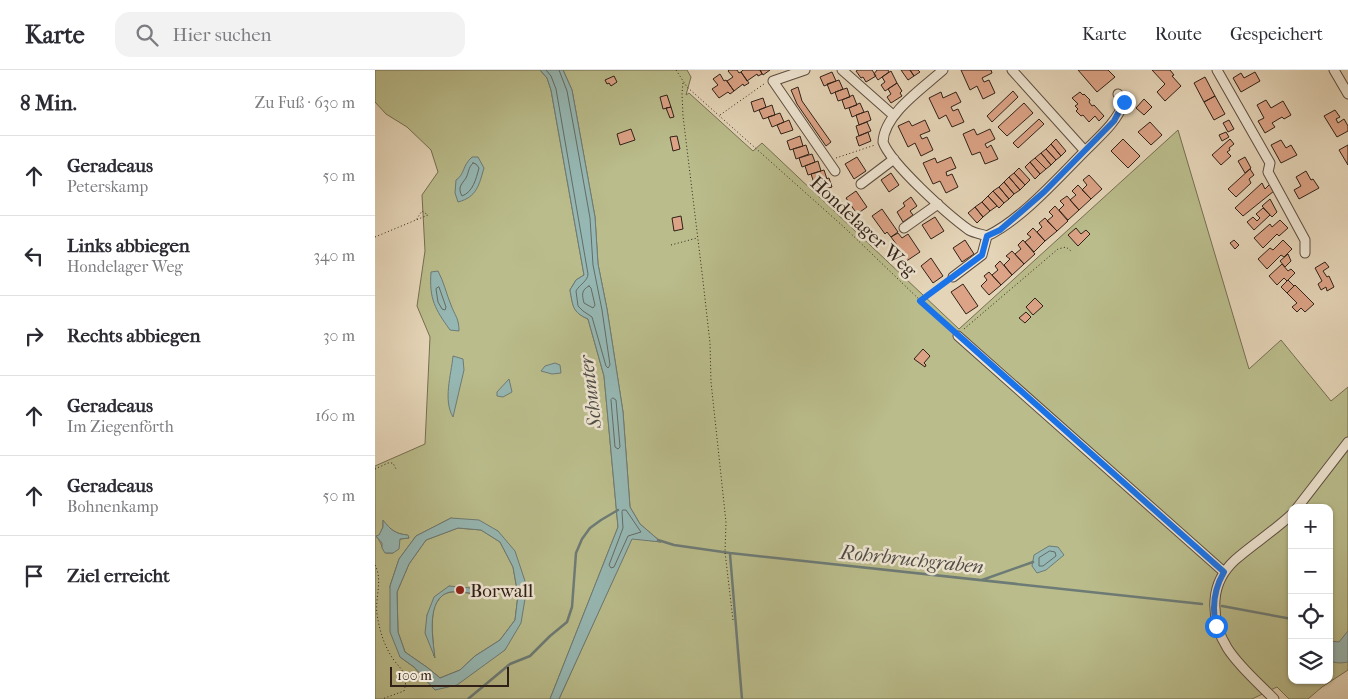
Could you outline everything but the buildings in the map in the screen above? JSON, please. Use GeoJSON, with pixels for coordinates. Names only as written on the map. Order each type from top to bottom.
{"type":"FeatureCollection","features":[{"type":"Feature","properties":{"kind":"street"},"geometry":{"type":"LineString","coordinates":[[805,70],[773,81],[835,171]]}},
{"type":"Feature","properties":{"kind":"street"},"geometry":{"type":"LineString","coordinates":[[841,70],[893,115]]}},
{"type":"Feature","properties":{"kind":"street"},"geometry":{"type":"LineString","coordinates":[[943,70],[893,115],[885,130],[883,142],[894,159],[938,204],[971,231],[987,236],[1000,230],[1044,192],[1114,121],[1124,102],[1118,94]]}},
{"type":"Feature","properties":{"kind":"street"},"geometry":{"type":"LineString","coordinates":[[1012,70],[1085,151]]}},
{"type":"Feature","properties":{"kind":"street"},"geometry":{"type":"LineString","coordinates":[[1217,70],[1270,164],[1269,172],[1305,240],[1305,253]]}},
{"type":"Feature","properties":{"kind":"street"},"geometry":{"type":"LineString","coordinates":[[1334,70],[1347,90]]}},
{"type":"Feature","properties":{"kind":"street"},"geometry":{"type":"LineString","coordinates":[[861,184],[894,159]]}},
{"type":"Feature","properties":{"kind":"street"},"geometry":{"type":"LineString","coordinates":[[904,228],[938,204]]}},
{"type":"Feature","properties":{"kind":"street"},"geometry":{"type":"LineString","coordinates":[[953,277],[982,255],[987,236]]}},
{"type":"Feature","properties":{"kind":"street"},"geometry":{"type":"LineString","coordinates":[[956,335],[1224,572]]}},
{"type":"Feature","properties":{"kind":"street"},"geometry":{"type":"LineString","coordinates":[[1300,504],[1348,442]]}},
{"type":"Feature","properties":{"kind":"street"},"geometry":{"type":"LineString","coordinates":[[1274,699],[1226,648],[1216,626],[1214,610],[1217,586],[1224,572],[1235,560],[1288,518]]}},
{"type":"Feature","properties":{"kind":"path","name":"Hondelager Weg"},"geometry":{"type":"LineString","coordinates":[[677,70],[683,83],[788,179],[845,228],[956,335]]}},
{"type":"Feature","properties":{"kind":"path"},"geometry":{"type":"LineString","coordinates":[[719,115],[764,84],[773,81]]}},
{"type":"Feature","properties":{"kind":"path","name":"Hondelager Weg"},"geometry":{"type":"LineString","coordinates":[[683,83],[683,116],[709,343],[711,382],[726,522],[725,552],[733,620]]}},
{"type":"Feature","properties":{"kind":"path"},"geometry":{"type":"LineString","coordinates":[[828,161],[883,142]]}},
{"type":"Feature","properties":{"kind":"path"},"geometry":{"type":"LineString","coordinates":[[375,237],[428,215],[422,211],[415,220]]}},
{"type":"Feature","properties":{"kind":"path"},"geometry":{"type":"LineString","coordinates":[[671,246],[698,238]]}},
{"type":"Feature","properties":{"kind":"path"},"geometry":{"type":"LineString","coordinates":[[956,335],[1058,249],[1066,247],[1071,251]]}},
{"type":"Feature","properties":{"kind":"path"},"geometry":{"type":"LineString","coordinates":[[920,301],[953,277]]}},
{"type":"Feature","properties":{"kind":"path"},"geometry":{"type":"LineString","coordinates":[[375,469],[388,463],[393,463],[396,468]]}},
{"type":"Feature","properties":{"kind":"path"},"geometry":{"type":"LineString","coordinates":[[375,565],[379,579],[377,606],[380,630],[390,656],[405,673],[407,682],[404,691],[382,699]]}},
{"type":"Feature","properties":{"kind":"green space"},"geometry":{"type":"Polygon","coordinates":[[[375,70],[540,70],[547,78],[551,90],[584,275],[576,280],[570,290],[576,311],[588,319],[604,376],[618,527],[550,699],[375,699],[375,466],[425,444],[430,337],[417,306],[425,251],[422,195],[438,172],[431,150],[407,127],[386,114],[375,102],[375,70]],[[451,518],[416,536],[399,559],[390,586],[400,657],[414,667],[435,690],[505,650],[527,587],[498,531],[451,518]],[[383,521],[383,527],[379,536],[376,536],[386,553],[393,553],[400,539],[409,538],[407,535],[394,531],[383,521]]]}},
{"type":"Feature","properties":{"kind":"green space"},"geometry":{"type":"Polygon","coordinates":[[[563,70],[687,70],[691,77],[686,95],[689,93],[753,151],[762,143],[959,329],[1178,130],[1249,369],[1281,340],[1331,401],[1348,387],[1348,670],[1333,680],[1333,504],[1288,504],[1288,684],[1327,684],[1308,699],[1289,699],[1277,687],[1252,699],[559,699],[632,538],[661,542],[640,524],[630,507],[623,412],[598,264],[595,217],[572,90],[563,70]]]}},
{"type":"Feature","properties":{"kind":"green space"},"geometry":{"type":"Polygon","coordinates":[[[458,528],[481,530],[500,542],[513,567],[518,595],[515,620],[500,640],[475,656],[460,670],[440,678],[405,652],[398,632],[397,592],[409,564],[426,540],[458,528]],[[449,586],[440,598],[452,592],[486,596],[449,586]],[[437,602],[427,615],[434,656],[432,629],[434,609],[437,602]]]}},
{"type":"Feature","properties":{"kind":"water"},"geometry":{"type":"Polygon","coordinates":[[[540,70],[563,70],[572,90],[595,217],[598,264],[623,412],[630,507],[640,524],[661,542],[632,539],[559,699],[550,699],[618,527],[604,376],[588,319],[576,311],[572,300],[570,290],[576,280],[584,275],[551,90],[547,78],[540,70]]]}},
{"type":"Feature","properties":{"kind":"water"},"geometry":{"type":"Polygon","coordinates":[[[472,157],[478,157],[484,168],[473,194],[458,202],[455,193],[456,180],[472,157]]]}},
{"type":"Feature","properties":{"kind":"water"},"geometry":{"type":"Polygon","coordinates":[[[438,271],[458,320],[459,331],[450,330],[434,303],[431,290],[431,272],[438,271]]]}},
{"type":"Feature","properties":{"kind":"water"},"geometry":{"type":"Polygon","coordinates":[[[453,356],[463,359],[464,370],[453,417],[448,396],[453,356]]]}},
{"type":"Feature","properties":{"kind":"water"},"geometry":{"type":"Polygon","coordinates":[[[555,363],[560,365],[561,373],[552,374],[541,371],[545,366],[555,363]]]}},
{"type":"Feature","properties":{"kind":"water"},"geometry":{"type":"Polygon","coordinates":[[[509,379],[512,392],[503,397],[497,396],[497,392],[509,379]]]}},
{"type":"Feature","properties":{"kind":"water","name":"Borwall"},"geometry":{"type":"Polygon","coordinates":[[[451,518],[479,520],[498,531],[515,551],[527,587],[521,623],[505,650],[457,685],[435,690],[414,667],[400,657],[390,632],[390,586],[399,559],[416,536],[451,518]],[[458,528],[426,540],[409,564],[397,592],[398,632],[405,652],[440,678],[460,670],[475,656],[500,640],[515,620],[518,595],[513,567],[500,542],[481,530],[458,528]]]}},
{"type":"Feature","properties":{"kind":"water"},"geometry":{"type":"Polygon","coordinates":[[[383,520],[394,531],[408,535],[409,538],[400,539],[399,549],[393,553],[385,553],[382,543],[376,536],[379,535],[383,527],[383,520]]]}},
{"type":"Feature","properties":{"kind":"water"},"geometry":{"type":"Polygon","coordinates":[[[1049,546],[1058,547],[1064,555],[1046,570],[1037,573],[1032,566],[1034,555],[1049,546]]]}},
{"type":"Feature","properties":{"kind":"water"},"geometry":{"type":"Polygon","coordinates":[[[449,586],[471,588],[489,596],[450,592],[442,596],[437,602],[432,620],[435,658],[425,633],[427,615],[434,597],[449,586]]]}},
{"type":"Feature","properties":{"kind":"water"},"geometry":{"type":"Polygon","coordinates":[[[1348,631],[1348,662],[1333,662],[1333,641],[1339,642],[1348,631]]]}},
{"type":"Feature","properties":{"kind":"waterway"},"geometry":{"type":"LineString","coordinates":[[468,699],[510,664],[530,656],[567,622],[572,607],[576,553],[582,539],[590,528],[618,510]]}},
{"type":"Feature","properties":{"kind":"waterway","name":"Rohrbruchgraben"},"geometry":{"type":"LineString","coordinates":[[658,540],[674,545],[730,553],[1202,604]]}},
{"type":"Feature","properties":{"kind":"waterway"},"geometry":{"type":"LineString","coordinates":[[730,554],[742,699]]}},
{"type":"Feature","properties":{"kind":"waterway"},"geometry":{"type":"LineString","coordinates":[[982,580],[1033,562]]}},
{"type":"Feature","properties":{"kind":"waterway","name":"Rohrbruchgraben"},"geometry":{"type":"LineString","coordinates":[[1222,606],[1288,618]]}},
{"type":"Feature","properties":{"kind":"place","name":"Borwall"},"geometry":{"type":"Point","coordinates":[460,590]}},
{"type":"Feature","properties":{"kind":"route"},"geometry":{"type":"LineString","coordinates":[[1124,102],[1114,121],[1044,192],[1000,230],[987,236],[982,255],[920,301],[1224,572],[1216,592],[1214,618],[1216,626]]}},
{"type":"Feature","properties":{"kind":"water label","name":"Schunter"},"geometry":{"type":"Point","coordinates":[590,392]}}]}
